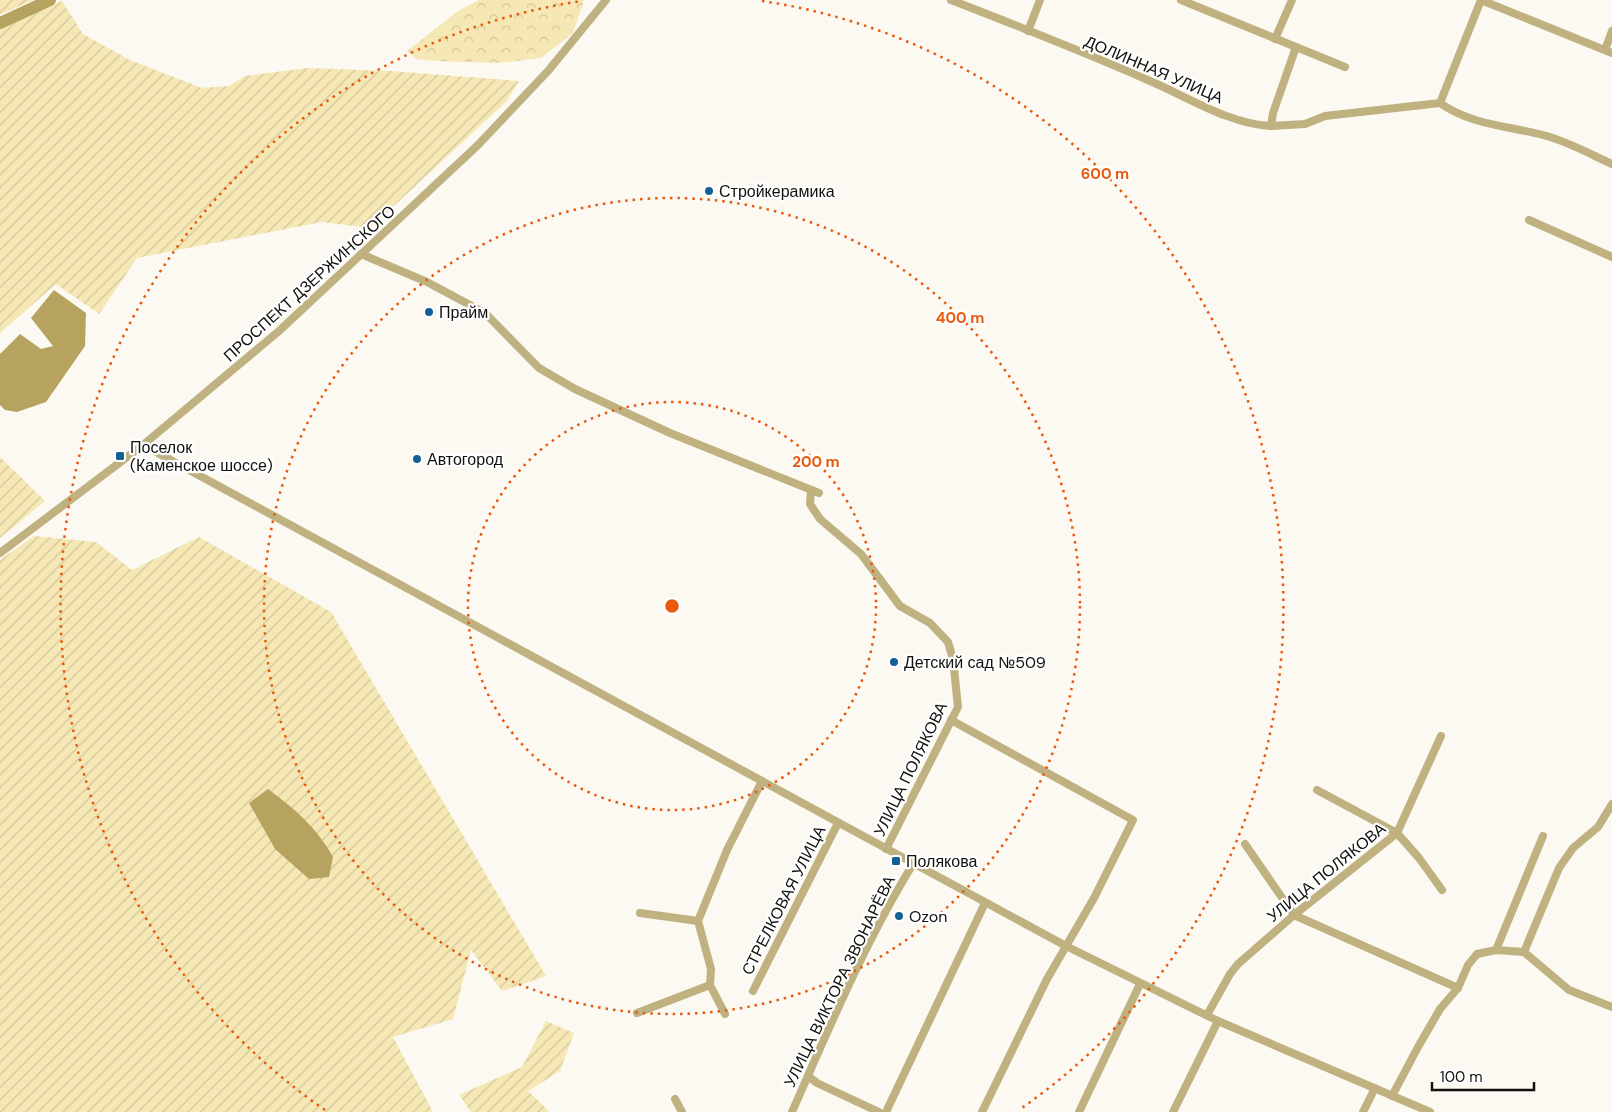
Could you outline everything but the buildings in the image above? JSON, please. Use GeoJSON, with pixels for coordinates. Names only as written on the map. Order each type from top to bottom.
{"type":"FeatureCollection","features":[{"type":"Feature","properties":{"kind":"street","name":"ДОЛИННАЯ УЛИЦА"},"geometry":{"type":"LineString","coordinates":[[951,0],[1151,81],[1212,109],[1260,125],[1305,124],[1325,116],[1440,103]]}},
{"type":"Feature","properties":{"kind":"street"},"geometry":{"type":"LineString","coordinates":[[1028,30],[1040,0]]}},
{"type":"Feature","properties":{"kind":"street"},"geometry":{"type":"LineString","coordinates":[[1181,0],[1345,67]]}},
{"type":"Feature","properties":{"kind":"street"},"geometry":{"type":"LineString","coordinates":[[1275,39],[1292,0]]}},
{"type":"Feature","properties":{"kind":"street"},"geometry":{"type":"LineString","coordinates":[[1612,31],[1608,51],[1481,0],[1440,103],[1452,111],[1489,125],[1544,136],[1612,164]]}},
{"type":"Feature","properties":{"kind":"street","name":"ПРОСПЕКТ ДЗЕРЖИНСКОГО"},"geometry":{"type":"LineString","coordinates":[[0,553],[143,445],[256,352],[478,145],[548,71],[603,1]]}},
{"type":"Feature","properties":{"kind":"street"},"geometry":{"type":"LineString","coordinates":[[1271,126],[1273,113],[1296,48]]}},
{"type":"Feature","properties":{"kind":"street"},"geometry":{"type":"LineString","coordinates":[[1529,220],[1612,257]]}},
{"type":"Feature","properties":{"kind":"street","name":"УЛИЦА ПОЛЯКОВА"},"geometry":{"type":"LineString","coordinates":[[361,254],[427,282],[485,312],[539,368],[575,389],[688,440],[815,491],[810,504],[820,519],[861,554],[900,606],[930,622],[948,642],[953,659],[958,707],[886,849]]}},
{"type":"Feature","properties":{"kind":"street"},"geometry":{"type":"LineString","coordinates":[[143,445],[1066,946],[1218,1021],[1430,1112]]}},
{"type":"Feature","properties":{"kind":"street"},"geometry":{"type":"LineString","coordinates":[[951,720],[1133,820],[1094,898],[1047,979],[982,1112]]}},
{"type":"Feature","properties":{"kind":"street","name":"УЛИЦА ПОЛЯКОВА"},"geometry":{"type":"LineString","coordinates":[[1207,1015],[1230,974],[1238,964],[1294,915],[1397,833],[1441,736]]}},
{"type":"Feature","properties":{"kind":"street"},"geometry":{"type":"LineString","coordinates":[[725,1014],[710,985],[711,969],[698,921],[727,850],[762,781]]}},
{"type":"Feature","properties":{"kind":"street"},"geometry":{"type":"LineString","coordinates":[[1318,790],[1397,833],[1415,852],[1442,890]]}},
{"type":"Feature","properties":{"kind":"street"},"geometry":{"type":"LineString","coordinates":[[1524,952],[1559,868],[1573,848],[1598,827],[1612,804]]}},
{"type":"Feature","properties":{"kind":"street","name":"СТРЕЛКОВАЯ УЛИЦА"},"geometry":{"type":"LineString","coordinates":[[753,991],[838,823]]}},
{"type":"Feature","properties":{"kind":"street"},"geometry":{"type":"LineString","coordinates":[[1496,950],[1543,836]]}},
{"type":"Feature","properties":{"kind":"street"},"geometry":{"type":"LineString","coordinates":[[1244,844],[1294,915],[1458,988]]}},
{"type":"Feature","properties":{"kind":"street","name":"УЛИЦА ВИКТОРА ЗВОНАРЁВА"},"geometry":{"type":"LineString","coordinates":[[792,1112],[893,898],[913,864]]}},
{"type":"Feature","properties":{"kind":"street"},"geometry":{"type":"LineString","coordinates":[[886,1112],[985,903]]}},
{"type":"Feature","properties":{"kind":"street"},"geometry":{"type":"LineString","coordinates":[[640,913],[698,921]]}},
{"type":"Feature","properties":{"kind":"street"},"geometry":{"type":"LineString","coordinates":[[1392,1096],[1440,1009],[1458,988],[1468,965],[1477,954],[1496,950],[1524,952],[1569,990],[1612,1007]]}},
{"type":"Feature","properties":{"kind":"street"},"geometry":{"type":"LineString","coordinates":[[1079,1112],[1140,984]]}},
{"type":"Feature","properties":{"kind":"street"},"geometry":{"type":"LineString","coordinates":[[637,1013],[710,985]]}},
{"type":"Feature","properties":{"kind":"street"},"geometry":{"type":"LineString","coordinates":[[1173,1112],[1218,1021]]}},
{"type":"Feature","properties":{"kind":"street"},"geometry":{"type":"LineString","coordinates":[[808,1076],[817,1083],[879,1112]]}},
{"type":"Feature","properties":{"kind":"street"},"geometry":{"type":"LineString","coordinates":[[1363,1112],[1375,1088]]}},
{"type":"Feature","properties":{"kind":"street"},"geometry":{"type":"LineString","coordinates":[[675,1099],[682,1112]]}},
{"type":"Feature","properties":{"kind":"green space"},"geometry":{"type":"Polygon","coordinates":[[[0,0],[33,0],[0,15],[0,0]]]}},
{"type":"Feature","properties":{"kind":"green space"},"geometry":{"type":"Polygon","coordinates":[[[479,0],[583,0],[583,4],[573,33],[541,58],[499,63],[436,61],[416,59],[407,51],[458,11],[479,0]]]}},
{"type":"Feature","properties":{"kind":"green space"},"geometry":{"type":"Polygon","coordinates":[[[62,1],[83,34],[130,60],[202,88],[229,86],[245,76],[307,68],[391,71],[519,81],[507,101],[370,228],[322,222],[137,258],[99,314],[56,284],[0,333],[0,27],[62,1]]]}},
{"type":"Feature","properties":{"kind":"green space"},"geometry":{"type":"Polygon","coordinates":[[[0,457],[45,501],[0,538],[0,457]]]}},
{"type":"Feature","properties":{"kind":"green space"},"geometry":{"type":"Polygon","coordinates":[[[34,536],[96,542],[132,570],[199,537],[331,612],[546,976],[502,991],[471,950],[453,1019],[393,1037],[433,1112],[0,1112],[0,560],[34,536]]]}},
{"type":"Feature","properties":{"kind":"green space"},"geometry":{"type":"Polygon","coordinates":[[[546,1021],[574,1033],[560,1071],[528,1091],[550,1112],[471,1112],[459,1095],[522,1067],[546,1021]]]}},
{"type":"Feature","properties":{"kind":"shaded area"},"geometry":{"type":"Polygon","coordinates":[[[54,290],[86,313],[85,346],[46,402],[17,412],[5,410],[0,405],[0,354],[20,334],[41,349],[53,346],[31,318],[54,290]]]}},
{"type":"Feature","properties":{"kind":"shaded area"},"geometry":{"type":"Polygon","coordinates":[[[268,789],[288,804],[320,837],[333,857],[329,877],[309,879],[275,849],[249,803],[268,789]]]}},
{"type":"Feature","properties":{"kind":"waterway"},"geometry":{"type":"LineString","coordinates":[[0,23],[50,0]]}},
{"type":"Feature","properties":{"kind":"place","name":"Стройкерамика"},"geometry":{"type":"Point","coordinates":[709,191]}},
{"type":"Feature","properties":{"kind":"place","name":"Прайм"},"geometry":{"type":"Point","coordinates":[429,312]}},
{"type":"Feature","properties":{"kind":"place","name":"Поселок (Каменское шоссе)"},"geometry":{"type":"Point","coordinates":[120,456]}},
{"type":"Feature","properties":{"kind":"place","name":"Автогород"},"geometry":{"type":"Point","coordinates":[417,459]}},
{"type":"Feature","properties":{"kind":"place","name":"Детский сад №509"},"geometry":{"type":"Point","coordinates":[894,662]}},
{"type":"Feature","properties":{"kind":"place","name":"Полякова"},"geometry":{"type":"Point","coordinates":[896,861]}},
{"type":"Feature","properties":{"kind":"place","name":"Ozon"},"geometry":{"type":"Point","coordinates":[899,916]}}]}
